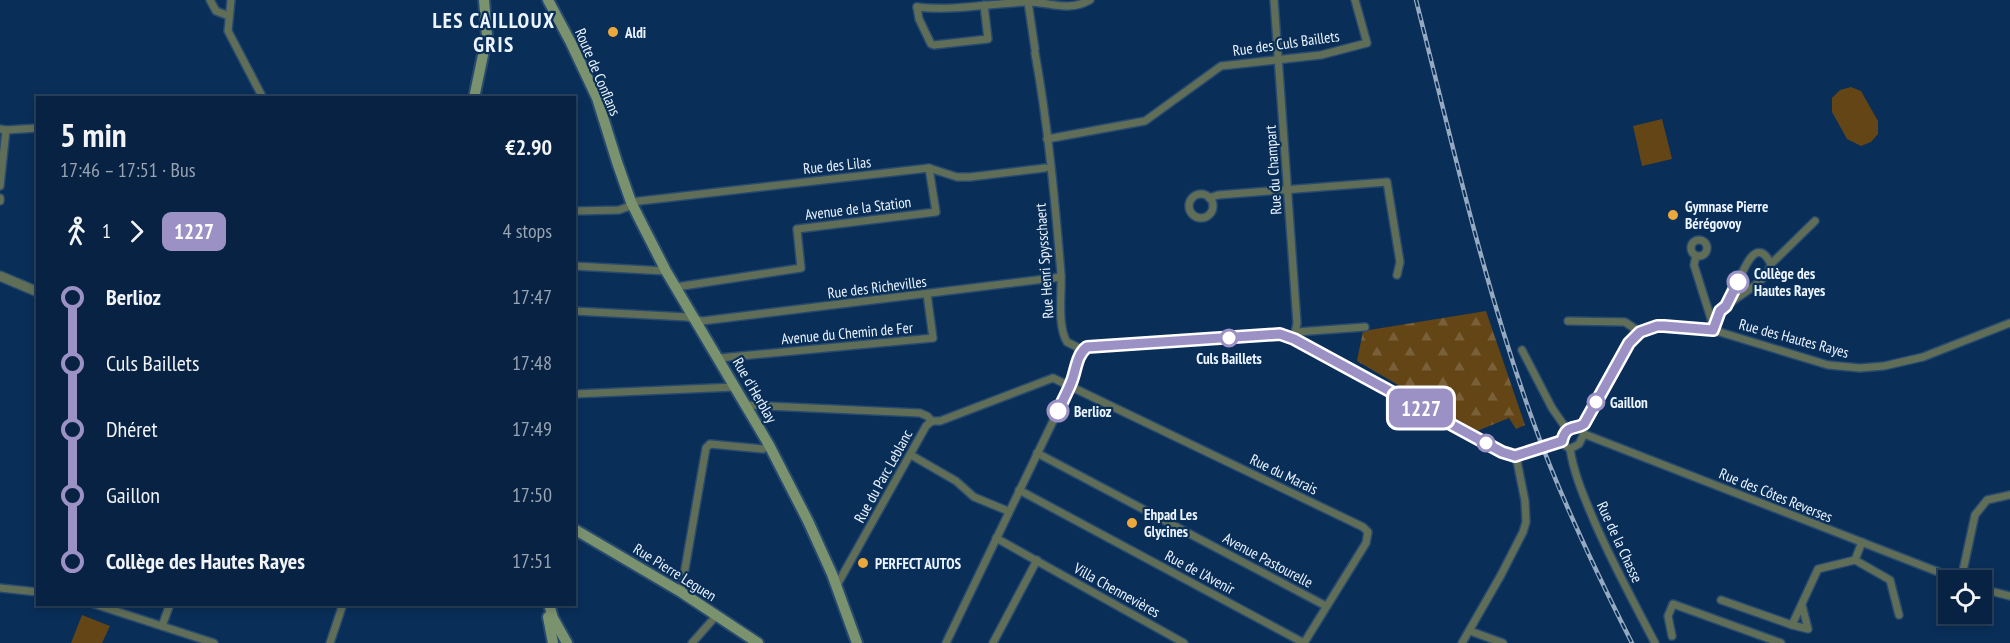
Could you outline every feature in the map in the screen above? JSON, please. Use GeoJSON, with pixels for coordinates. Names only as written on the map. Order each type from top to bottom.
{"type":"FeatureCollection","features":[{"type":"Feature","properties":{"kind":"main road"},"geometry":{"type":"LineString","coordinates":[[474,96],[487,36],[484,0]]}},
{"type":"Feature","properties":{"kind":"main road","name":"Route de Conflans"},"geometry":{"type":"LineString","coordinates":[[548,0],[597,98],[615,158]]}},
{"type":"Feature","properties":{"kind":"main road","name":"Rue d'Herblay"},"geometry":{"type":"LineString","coordinates":[[615,158],[632,204],[666,271],[769,446],[808,521],[837,585],[857,643]]}},
{"type":"Feature","properties":{"kind":"main road","name":"Rue Pierre Leguen"},"geometry":{"type":"LineString","coordinates":[[576,530],[681,592],[758,643]]}},
{"type":"Feature","properties":{"kind":"main road"},"geometry":{"type":"LineString","coordinates":[[548,609],[555,637],[567,643]]}},
{"type":"Feature","properties":{"kind":"street"},"geometry":{"type":"LineString","coordinates":[[210,0],[216,11],[229,16]]}},
{"type":"Feature","properties":{"kind":"street"},"geometry":{"type":"LineString","coordinates":[[231,0],[228,31],[262,96]]}},
{"type":"Feature","properties":{"kind":"street"},"geometry":{"type":"LineString","coordinates":[[911,0],[917,7],[919,18],[931,44],[934,45],[988,39],[981,4]]}},
{"type":"Feature","properties":{"kind":"street"},"geometry":{"type":"LineString","coordinates":[[917,7],[938,9],[1028,2],[1063,7],[1081,5],[1090,0]]}},
{"type":"Feature","properties":{"kind":"street","name":"Rue du Champart"},"geometry":{"type":"LineString","coordinates":[[1274,0],[1297,323],[1295,335]]}},
{"type":"Feature","properties":{"kind":"street","name":"Rue des Culs Baillets"},"geometry":{"type":"LineString","coordinates":[[1047,139],[1145,121],[1221,66],[1321,55],[1367,43],[1355,0]]}},
{"type":"Feature","properties":{"kind":"street","name":"Rue Henri Spysschaert"},"geometry":{"type":"LineString","coordinates":[[1028,2],[1047,139],[1061,277],[1064,337],[1067,342],[1083,350]]}},
{"type":"Feature","properties":{"kind":"street"},"geometry":{"type":"LineString","coordinates":[[0,186],[3,129],[36,128]]}},
{"type":"Feature","properties":{"kind":"street","name":"Rue des Lilas"},"geometry":{"type":"LineString","coordinates":[[576,211],[619,210],[632,204],[929,168],[951,176],[970,177],[1045,168]]}},
{"type":"Feature","properties":{"kind":"street","name":"Avenue de la Station"},"geometry":{"type":"LineString","coordinates":[[676,287],[801,268],[797,229],[936,212],[929,168]]}},
{"type":"Feature","properties":{"kind":"street"},"geometry":{"type":"LineString","coordinates":[[1209,198],[1218,195],[1387,182],[1400,262],[1396,275]]}},
{"type":"Feature","properties":{"kind":"street"},"geometry":{"type":"LineString","coordinates":[[1713,328],[1720,311],[1769,271],[1771,264],[1815,221]]}},
{"type":"Feature","properties":{"kind":"street"},"geometry":{"type":"LineString","coordinates":[[1726,306],[1748,259],[1755,254],[1762,254],[1771,264]]}},
{"type":"Feature","properties":{"kind":"street"},"geometry":{"type":"LineString","coordinates":[[1696,256],[1694,266],[1713,328]]}},
{"type":"Feature","properties":{"kind":"street"},"geometry":{"type":"LineString","coordinates":[[576,266],[666,271]]}},
{"type":"Feature","properties":{"kind":"street"},"geometry":{"type":"LineString","coordinates":[[0,276],[36,291]]}},
{"type":"Feature","properties":{"kind":"street","name":"Rue des Richevilles"},"geometry":{"type":"LineString","coordinates":[[576,311],[702,321],[1061,277]]}},
{"type":"Feature","properties":{"kind":"street","name":"Avenue du Chemin de Fer"},"geometry":{"type":"LineString","coordinates":[[718,358],[933,338],[927,294]]}},
{"type":"Feature","properties":{"kind":"street"},"geometry":{"type":"LineString","coordinates":[[1562,441],[1570,449],[1579,444],[1584,424],[1629,343],[1640,332],[1625,322],[1568,321]]}},
{"type":"Feature","properties":{"kind":"street","name":"Rue des Hautes Rayes"},"geometry":{"type":"LineString","coordinates":[[1640,332],[1657,326],[1713,328],[1828,365],[1860,368],[1884,366],[1923,357],[2010,323]]}},
{"type":"Feature","properties":{"kind":"street"},"geometry":{"type":"LineString","coordinates":[[945,643],[1070,386],[1083,350],[1093,346],[1280,334],[1295,335],[1365,327]]}},
{"type":"Feature","properties":{"kind":"street"},"geometry":{"type":"LineString","coordinates":[[1295,335],[1502,452],[1515,456],[1536,450]]}},
{"type":"Feature","properties":{"kind":"street"},"geometry":{"type":"LineString","coordinates":[[1522,350],[1552,408],[1568,430]]}},
{"type":"Feature","properties":{"kind":"street"},"geometry":{"type":"LineString","coordinates":[[932,421],[940,421],[1048,379],[1053,378],[1070,386]]}},
{"type":"Feature","properties":{"kind":"street","name":"Rue du Marais"},"geometry":{"type":"LineString","coordinates":[[1070,386],[1363,526],[1368,532],[1368,537],[1304,643]]}},
{"type":"Feature","properties":{"kind":"street"},"geometry":{"type":"LineString","coordinates":[[576,394],[735,387]]}},
{"type":"Feature","properties":{"kind":"street","name":"Rue du Parc Leblanc"},"geometry":{"type":"LineString","coordinates":[[745,405],[920,413],[932,421],[926,426],[837,585]]}},
{"type":"Feature","properties":{"kind":"street"},"geometry":{"type":"LineString","coordinates":[[1547,446],[1562,441],[1573,426],[1582,430]]}},
{"type":"Feature","properties":{"kind":"street","name":"Rue des Côtes Reverses"},"geometry":{"type":"LineString","coordinates":[[1582,430],[1938,571]]}},
{"type":"Feature","properties":{"kind":"street"},"geometry":{"type":"LineString","coordinates":[[681,592],[706,448],[710,444],[763,449],[769,446]]}},
{"type":"Feature","properties":{"kind":"street","name":"Rue de la Chasse"},"geometry":{"type":"LineString","coordinates":[[1570,449],[1579,483],[1602,540],[1655,643]]}},
{"type":"Feature","properties":{"kind":"street","name":"Avenue Pastourelle"},"geometry":{"type":"LineString","coordinates":[[1037,453],[1326,606]]}},
{"type":"Feature","properties":{"kind":"street"},"geometry":{"type":"LineString","coordinates":[[911,454],[956,481],[974,497],[1008,511]]}},
{"type":"Feature","properties":{"kind":"street"},"geometry":{"type":"LineString","coordinates":[[1462,643],[1501,575],[1526,522],[1525,501],[1515,456]]}},
{"type":"Feature","properties":{"kind":"street","name":"Rue de l'Avenir"},"geometry":{"type":"LineString","coordinates":[[1019,490],[1304,643]]}},
{"type":"Feature","properties":{"kind":"street"},"geometry":{"type":"LineString","coordinates":[[1962,570],[1975,515],[1987,500],[2010,495]]}},
{"type":"Feature","properties":{"kind":"street","name":"Villa Chennevières"},"geometry":{"type":"LineString","coordinates":[[996,538],[1185,643]]}},
{"type":"Feature","properties":{"kind":"street"},"geometry":{"type":"LineString","coordinates":[[1855,560],[1862,542]]}},
{"type":"Feature","properties":{"kind":"street"},"geometry":{"type":"LineString","coordinates":[[993,643],[1037,560]]}},
{"type":"Feature","properties":{"kind":"street"},"geometry":{"type":"LineString","coordinates":[[1792,625],[1818,569],[1855,560],[1890,580],[1899,615]]}},
{"type":"Feature","properties":{"kind":"street"},"geometry":{"type":"LineString","coordinates":[[0,588],[36,592]]}},
{"type":"Feature","properties":{"kind":"street"},"geometry":{"type":"LineString","coordinates":[[1992,592],[2010,596]]}},
{"type":"Feature","properties":{"kind":"street"},"geometry":{"type":"LineString","coordinates":[[1721,600],[1808,629],[1802,605]]}},
{"type":"Feature","properties":{"kind":"street"},"geometry":{"type":"LineString","coordinates":[[1672,636],[1668,616],[1673,604],[1781,643]]}},
{"type":"Feature","properties":{"kind":"street"},"geometry":{"type":"LineString","coordinates":[[100,606],[214,643]]}},
{"type":"Feature","properties":{"kind":"street"},"geometry":{"type":"LineString","coordinates":[[162,626],[169,606]]}},
{"type":"Feature","properties":{"kind":"street"},"geometry":{"type":"LineString","coordinates":[[330,643],[342,606]]}},
{"type":"Feature","properties":{"kind":"street"},"geometry":{"type":"LineString","coordinates":[[692,643],[716,616]]}},
{"type":"Feature","properties":{"kind":"street"},"geometry":{"type":"LineString","coordinates":[[1470,631],[1503,643]]}},
{"type":"Feature","properties":{"kind":"green space"},"geometry":{"type":"Polygon","coordinates":[[[1851,87],[1861,91],[1878,121],[1878,134],[1871,142],[1861,146],[1847,139],[1832,112],[1832,98],[1840,90],[1851,87]]]}},
{"type":"Feature","properties":{"kind":"green space"},"geometry":{"type":"Polygon","coordinates":[[[1662,119],[1672,159],[1642,166],[1633,126],[1662,119]]]}},
{"type":"Feature","properties":{"kind":"green space"},"geometry":{"type":"Polygon","coordinates":[[[1486,311],[1525,425],[1516,429],[1509,418],[1477,431],[1357,361],[1363,331],[1486,311]]]}},
{"type":"Feature","properties":{"kind":"green space"},"geometry":{"type":"Polygon","coordinates":[[[82,615],[110,626],[102,643],[71,643],[82,615]]]}},
{"type":"Feature","properties":{"kind":"railway"},"geometry":{"type":"LineString","coordinates":[[1416,0],[1484,267],[1516,372],[1544,452],[1567,508],[1632,643]]}},
{"type":"Feature","properties":{"kind":"bus line","name":"1227"},"geometry":{"type":"LineString","coordinates":[[1058,411],[1070,386],[1078,360],[1087,347],[1280,334],[1294,339],[1502,452],[1515,456],[1526,454],[1562,441],[1565,432],[1570,428],[1584,424],[1629,343],[1640,332],[1657,326],[1713,330],[1720,311],[1726,306],[1738,282]]}},
{"type":"Feature","properties":{"kind":"place","name":"Aldi"},"geometry":{"type":"Point","coordinates":[613,32]}},
{"type":"Feature","properties":{"kind":"place","name":"Gymnase Pierre Bérégovoy"},"geometry":{"type":"Point","coordinates":[1673,215]}},
{"type":"Feature","properties":{"kind":"place","name":"Collège des Hautes Rayes"},"geometry":{"type":"Point","coordinates":[1738,282]}},
{"type":"Feature","properties":{"kind":"place","name":"Culs Baillets"},"geometry":{"type":"Point","coordinates":[1229,338]}},
{"type":"Feature","properties":{"kind":"place","name":"Gaillon"},"geometry":{"type":"Point","coordinates":[1596,402]}},
{"type":"Feature","properties":{"kind":"place","name":"Berlioz"},"geometry":{"type":"Point","coordinates":[1058,411]}},
{"type":"Feature","properties":{"kind":"place","name":"Ehpad Les Glycines"},"geometry":{"type":"Point","coordinates":[1132,523]}},
{"type":"Feature","properties":{"kind":"place","name":"PERFECT AUTOS"},"geometry":{"type":"Point","coordinates":[863,563]}},
{"type":"Feature","properties":{"kind":"district","name":"LES CAILLOUX GRIS"},"geometry":{"type":"Point","coordinates":[494,32]}}]}
